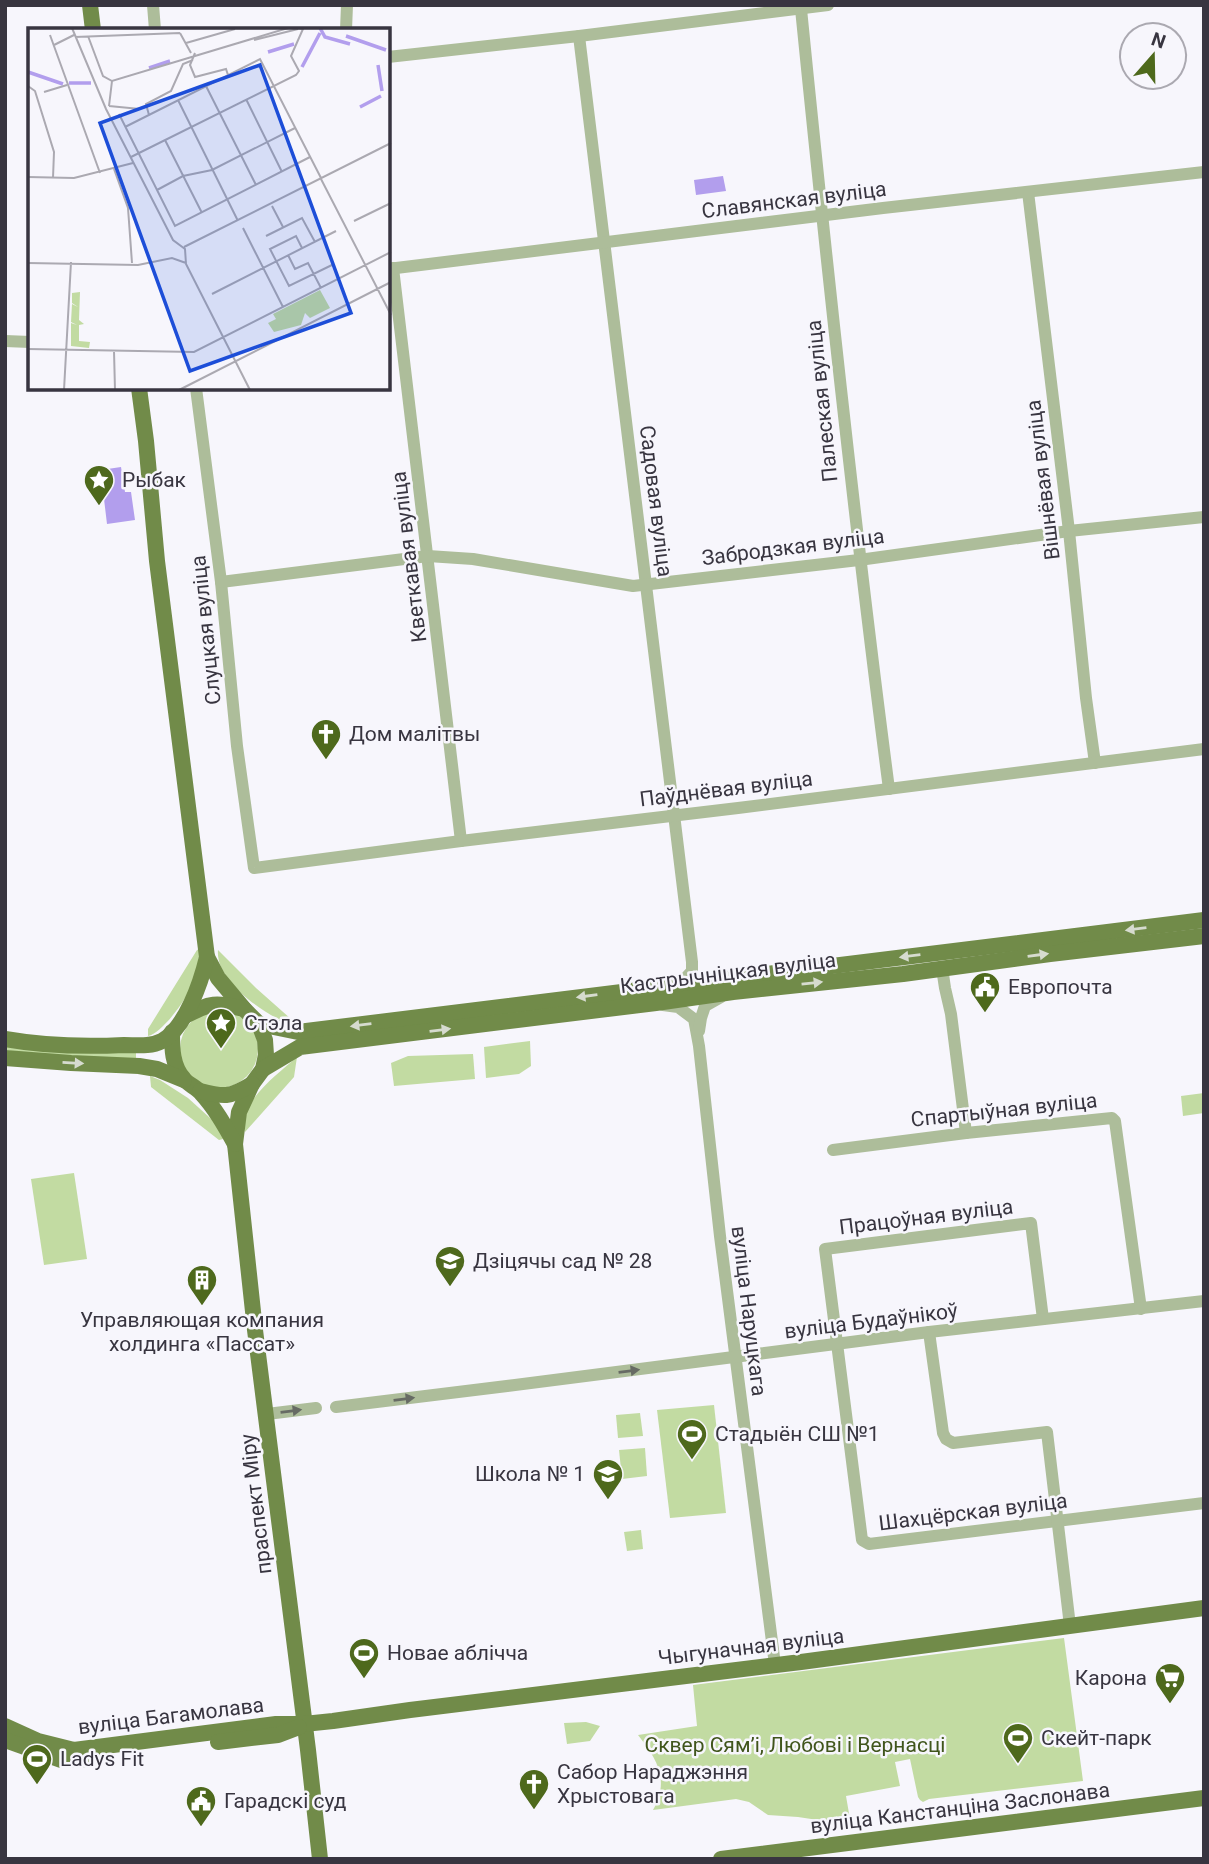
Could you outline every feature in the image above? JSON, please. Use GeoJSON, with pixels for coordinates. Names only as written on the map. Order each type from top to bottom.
{"type":"FeatureCollection","features":[{"type":"Feature","properties":{"kind":"main road"},"geometry":{"type":"LineString","coordinates":[[90,5],[93,28]]}},
{"type":"Feature","properties":{"kind":"main road"},"geometry":{"type":"LineString","coordinates":[[139,390],[158,572],[207,957],[218,978],[259,1024],[265,1041],[263,1069],[252,1084],[239,1112],[235,1144]]}},
{"type":"Feature","properties":{"kind":"main road","name":"Кастрычніцкая вуліца"},"geometry":{"type":"LineString","coordinates":[[259,1024],[298,1032],[1204,920]]}},
{"type":"Feature","properties":{"kind":"main road","name":"Кастрычніцкая вуліца"},"geometry":{"type":"LineString","coordinates":[[263,1069],[300,1047],[1204,936]]}},
{"type":"Feature","properties":{"kind":"main road"},"geometry":{"type":"LineString","coordinates":[[5,1039],[81,1047],[152,1045],[163,1040],[185,1016],[202,978],[207,957]]}},
{"type":"Feature","properties":{"kind":"main road"},"geometry":{"type":"LineString","coordinates":[[185,1016],[208,1004],[224,1004],[244,1009]]}},
{"type":"Feature","properties":{"kind":"main road"},"geometry":{"type":"LineString","coordinates":[[172,1032],[175,1065],[184,1080]]}},
{"type":"Feature","properties":{"kind":"main road"},"geometry":{"type":"LineString","coordinates":[[5,1058],[157,1069],[200,1090],[221,1096],[236,1094],[252,1084]]}},
{"type":"Feature","properties":{"kind":"main road"},"geometry":{"type":"LineString","coordinates":[[200,1090],[235,1144]]}},
{"type":"Feature","properties":{"kind":"main road","name":"праспект Міру"},"geometry":{"type":"LineString","coordinates":[[235,1144],[255,1331],[320,1859]]}},
{"type":"Feature","properties":{"kind":"main road","name":"Чыгуначная вуліца"},"geometry":{"type":"LineString","coordinates":[[304,1724],[1204,1608]]}},
{"type":"Feature","properties":{"kind":"main road","name":"вуліца Багамолава"},"geometry":{"type":"LineString","coordinates":[[5,1740],[61,1760],[75,1760],[114,1749],[276,1724],[304,1724]]}},
{"type":"Feature","properties":{"kind":"main road","name":"вуліца Багамолава"},"geometry":{"type":"LineString","coordinates":[[5,1727],[47,1744],[74,1750],[204,1744],[278,1735],[304,1724]]}},
{"type":"Feature","properties":{"kind":"main road","name":"вуліца Канстанціна Заслонава"},"geometry":{"type":"LineString","coordinates":[[721,1859],[1204,1798]]}},
{"type":"Feature","properties":{"kind":"street"},"geometry":{"type":"LineString","coordinates":[[153,5],[155,28]]}},
{"type":"Feature","properties":{"kind":"street"},"geometry":{"type":"LineString","coordinates":[[346,28],[347,5]]}},
{"type":"Feature","properties":{"kind":"street"},"geometry":{"type":"LineString","coordinates":[[390,57],[828,5]]}},
{"type":"Feature","properties":{"kind":"street","name":"Палеская вуліца"},"geometry":{"type":"LineString","coordinates":[[801,9],[859,560],[889,789]]}},
{"type":"Feature","properties":{"kind":"street","name":"Садовая вуліца"},"geometry":{"type":"LineString","coordinates":[[579,36],[692,971]]}},
{"type":"Feature","properties":{"kind":"street","name":"Славянская вуліца"},"geometry":{"type":"LineString","coordinates":[[391,269],[1204,172]]}},
{"type":"Feature","properties":{"kind":"street","name":"Вішнёвая вуліца"},"geometry":{"type":"LineString","coordinates":[[1028,192],[1069,531],[1086,698],[1096,763]]}},
{"type":"Feature","properties":{"kind":"street","name":"Кветкавая вуліца"},"geometry":{"type":"LineString","coordinates":[[391,269],[461,841]]}},
{"type":"Feature","properties":{"kind":"street"},"geometry":{"type":"LineString","coordinates":[[5,341],[28,342]]}},
{"type":"Feature","properties":{"kind":"street","name":"Слуцкая вуліца"},"geometry":{"type":"LineString","coordinates":[[196,390],[221,582],[237,746],[254,868]]}},
{"type":"Feature","properties":{"kind":"street","name":"Забродзкая вуліца"},"geometry":{"type":"LineString","coordinates":[[221,582],[428,556],[474,559],[633,586],[859,560],[1069,531],[1204,517]]}},
{"type":"Feature","properties":{"kind":"street","name":"Паўднёвая вуліца"},"geometry":{"type":"LineString","coordinates":[[254,868],[1204,750]]}},
{"type":"Feature","properties":{"kind":"street"},"geometry":{"type":"LineString","coordinates":[[942,968],[951,1014],[966,1133]]}},
{"type":"Feature","properties":{"kind":"street"},"geometry":{"type":"LineString","coordinates":[[679,985],[692,971],[710,982]]}},
{"type":"Feature","properties":{"kind":"street"},"geometry":{"type":"LineString","coordinates":[[699,1046],[701,1018],[705,1006],[733,992]]}},
{"type":"Feature","properties":{"kind":"street"},"geometry":{"type":"LineString","coordinates":[[656,1003],[678,1007],[694,1019],[699,1046]]}},
{"type":"Feature","properties":{"kind":"street","name":"вуліца Наруцкага"},"geometry":{"type":"LineString","coordinates":[[699,1046],[720,1236],[775,1665]]}},
{"type":"Feature","properties":{"kind":"street","name":"Спартыўная вуліца"},"geometry":{"type":"LineString","coordinates":[[833,1150],[1112,1118],[1115,1121],[1141,1309]]}},
{"type":"Feature","properties":{"kind":"street","name":"Працоўная вуліца"},"geometry":{"type":"LineString","coordinates":[[837,1344],[825,1249],[1031,1223],[1043,1319]]}},
{"type":"Feature","properties":{"kind":"street","name":"вуліца Будаўнікоў"},"geometry":{"type":"LineString","coordinates":[[336,1406],[929,1332],[1204,1301]]}},
{"type":"Feature","properties":{"kind":"street"},"geometry":{"type":"LineString","coordinates":[[929,1332],[943,1436],[953,1443],[1047,1432],[1070,1626]]}},
{"type":"Feature","properties":{"kind":"street","name":"Шахцёрская вуліца"},"geometry":{"type":"LineString","coordinates":[[837,1344],[861,1538],[864,1543],[1204,1503]]}},
{"type":"Feature","properties":{"kind":"street"},"geometry":{"type":"LineString","coordinates":[[267,1415],[316,1408]]}},
{"type":"Feature","properties":{"kind":"green space"},"geometry":{"type":"Polygon","coordinates":[[[201,948],[193,982],[184,1000],[160,1029],[148,1036],[148,1029],[197,950],[201,948]]]}},
{"type":"Feature","properties":{"kind":"green space"},"geometry":{"type":"Polygon","coordinates":[[[218,950],[291,1019],[293,1026],[257,1006],[233,985],[219,962],[218,950]]]}},
{"type":"Feature","properties":{"kind":"green space"},"geometry":{"type":"Polygon","coordinates":[[[219,1010],[234,1013],[251,1027],[258,1049],[255,1064],[241,1081],[219,1088],[204,1085],[187,1071],[180,1049],[183,1034],[197,1017],[219,1010]]]}},
{"type":"Feature","properties":{"kind":"green space"},"geometry":{"type":"Polygon","coordinates":[[[530,1041],[531,1066],[519,1074],[486,1078],[484,1047],[530,1041]]]}},
{"type":"Feature","properties":{"kind":"green space"},"geometry":{"type":"Polygon","coordinates":[[[5,1044],[61,1051],[136,1053],[136,1059],[49,1057],[5,1050],[5,1044]]]}},
{"type":"Feature","properties":{"kind":"green space"},"geometry":{"type":"Polygon","coordinates":[[[473,1054],[475,1079],[394,1086],[391,1063],[408,1056],[473,1054]]]}},
{"type":"Feature","properties":{"kind":"green space"},"geometry":{"type":"Polygon","coordinates":[[[297,1057],[294,1077],[245,1132],[246,1112],[257,1094],[297,1057]]]}},
{"type":"Feature","properties":{"kind":"green space"},"geometry":{"type":"Polygon","coordinates":[[[150,1076],[188,1098],[220,1127],[223,1139],[219,1140],[151,1087],[150,1076]]]}},
{"type":"Feature","properties":{"kind":"green space"},"geometry":{"type":"Polygon","coordinates":[[[1204,1093],[1204,1113],[1183,1116],[1181,1096],[1204,1093]]]}},
{"type":"Feature","properties":{"kind":"green space"},"geometry":{"type":"Polygon","coordinates":[[[74,1173],[87,1259],[44,1265],[31,1179],[74,1173]]]}},
{"type":"Feature","properties":{"kind":"green space","name":"Стадыён СШ №1"},"geometry":{"type":"Polygon","coordinates":[[[714,1405],[726,1513],[670,1518],[657,1410],[714,1405]]]}},
{"type":"Feature","properties":{"kind":"green space"},"geometry":{"type":"Polygon","coordinates":[[[640,1413],[643,1436],[618,1438],[616,1415],[640,1413]]]}},
{"type":"Feature","properties":{"kind":"green space"},"geometry":{"type":"Polygon","coordinates":[[[645,1448],[647,1476],[622,1479],[619,1450],[645,1448]]]}},
{"type":"Feature","properties":{"kind":"green space"},"geometry":{"type":"Polygon","coordinates":[[[641,1530],[643,1549],[627,1551],[624,1532],[641,1530]]]}},
{"type":"Feature","properties":{"kind":"green space","name":"Сквер Сямʼі, Любові і Вернасці"},"geometry":{"type":"Polygon","coordinates":[[[1064,1638],[1083,1781],[929,1799],[923,1802],[918,1797],[910,1759],[895,1762],[900,1786],[846,1796],[851,1825],[768,1815],[749,1802],[736,1799],[653,1810],[661,1779],[656,1761],[638,1735],[697,1726],[693,1685],[1064,1638]]]}},
{"type":"Feature","properties":{"kind":"green space"},"geometry":{"type":"Polygon","coordinates":[[[586,1722],[600,1726],[590,1741],[567,1744],[564,1723],[586,1722]]]}},
{"type":"Feature","properties":{"kind":"shaded area"},"geometry":{"type":"Polygon","coordinates":[[[723,176],[726,191],[696,195],[694,180],[723,176]]]}},
{"type":"Feature","properties":{"kind":"shaded area"},"geometry":{"type":"Polygon","coordinates":[[[121,467],[125,492],[131,492],[135,520],[107,524],[104,499],[98,499],[94,471],[121,467]]]}},
{"type":"Feature","properties":{"kind":"place","name":"Рыбак"},"geometry":{"type":"Point","coordinates":[99,507]}},
{"type":"Feature","properties":{"kind":"place","name":"Дом малітвы"},"geometry":{"type":"Point","coordinates":[326,761]}},
{"type":"Feature","properties":{"kind":"place","name":"Европочта"},"geometry":{"type":"Point","coordinates":[985,1014]}},
{"type":"Feature","properties":{"kind":"place","name":"Стэла"},"geometry":{"type":"Point","coordinates":[221,1050]}},
{"type":"Feature","properties":{"kind":"place","name":"Дзіцячы сад № 28"},"geometry":{"type":"Point","coordinates":[450,1288]}},
{"type":"Feature","properties":{"kind":"place","name":"Управляющая компания холдинга «Пассат»"},"geometry":{"type":"Point","coordinates":[202,1307]}},
{"type":"Feature","properties":{"kind":"place","name":"Стадыён СШ №1"},"geometry":{"type":"Point","coordinates":[692,1461]}},
{"type":"Feature","properties":{"kind":"place","name":"Школа № 1"},"geometry":{"type":"Point","coordinates":[608,1501]}},
{"type":"Feature","properties":{"kind":"place","name":"Новае аблічча"},"geometry":{"type":"Point","coordinates":[364,1680]}},
{"type":"Feature","properties":{"kind":"place","name":"Карона"},"geometry":{"type":"Point","coordinates":[1170,1705]}},
{"type":"Feature","properties":{"kind":"place","name":"Скейт-парк"},"geometry":{"type":"Point","coordinates":[1018,1765]}},
{"type":"Feature","properties":{"kind":"place","name":"Ladys Fit"},"geometry":{"type":"Point","coordinates":[37,1786]}},
{"type":"Feature","properties":{"kind":"place","name":"Сабор Нараджэння Хрыстовага"},"geometry":{"type":"Point","coordinates":[534,1811]}},
{"type":"Feature","properties":{"kind":"place","name":"Гарадскі суд"},"geometry":{"type":"Point","coordinates":[201,1828]}}]}
